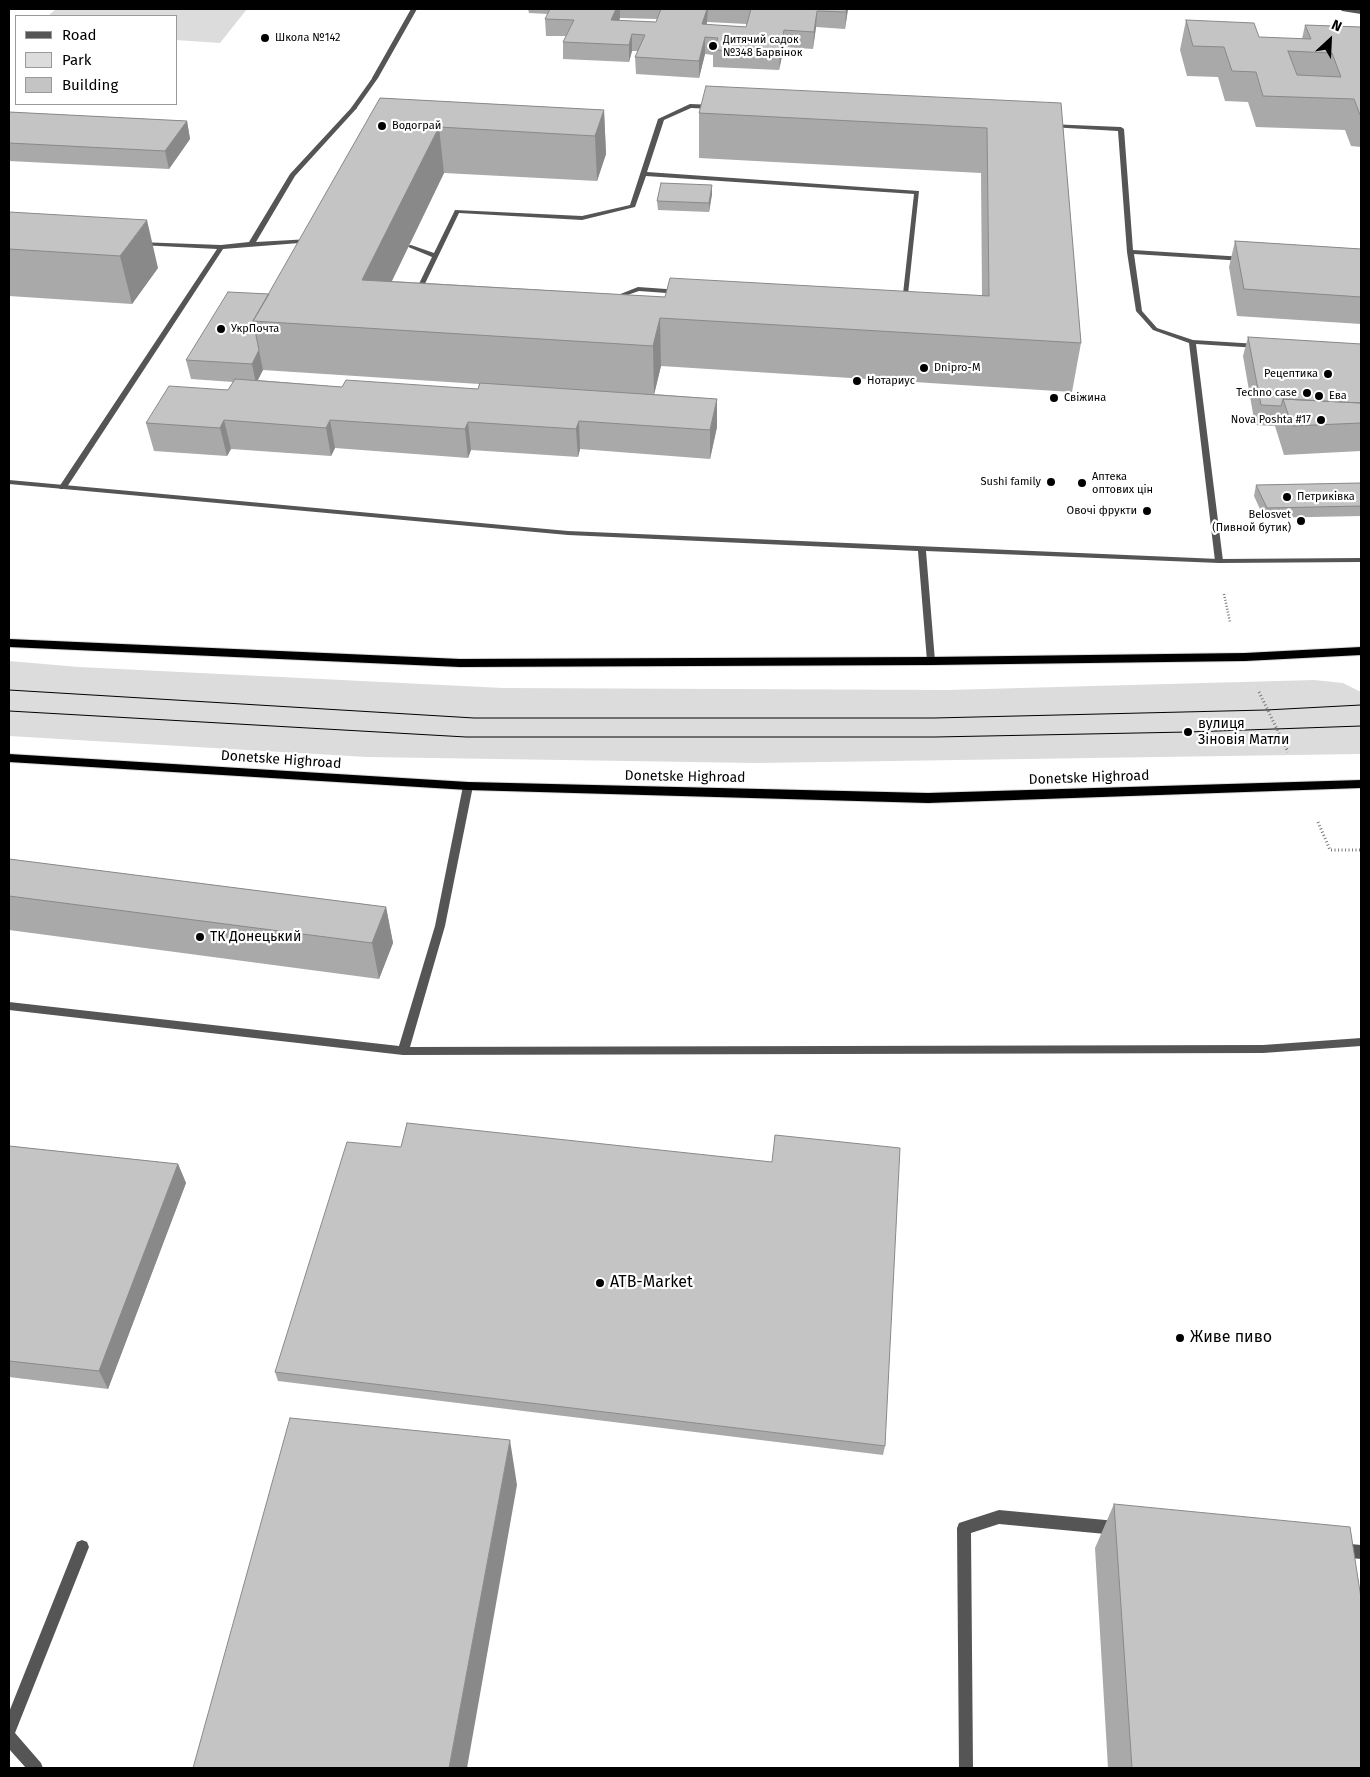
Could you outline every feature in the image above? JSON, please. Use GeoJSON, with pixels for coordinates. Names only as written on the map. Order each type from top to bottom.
{"type":"FeatureCollection","features":[{"type":"Feature","properties":{"kind":"highway"},"geometry":{"type":"LineString","coordinates":[[9,643],[460,663],[931,661],[1245,657],[1361,651]]}},
{"type":"Feature","properties":{"kind":"highway","name":"Donetske Highroad"},"geometry":{"type":"LineString","coordinates":[[9,758],[468,786],[928,798],[1361,784]]}},
{"type":"Feature","properties":{"kind":"street"},"geometry":{"type":"LineString","coordinates":[[251,244],[292,175],[354,108],[375,78],[414,9]]}},
{"type":"Feature","properties":{"kind":"street"},"geometry":{"type":"LineString","coordinates":[[1342,9],[1361,12]]}},
{"type":"Feature","properties":{"kind":"street"},"geometry":{"type":"LineString","coordinates":[[415,299],[457,211],[582,218],[633,206],[661,119],[690,106],[719,107]]}},
{"type":"Feature","properties":{"kind":"street"},"geometry":{"type":"LineString","coordinates":[[1042,124],[1121,129],[1130,252],[1140,311],[1155,329],[1192,342],[1262,346]]}},
{"type":"Feature","properties":{"kind":"street"},"geometry":{"type":"LineString","coordinates":[[643,174],[917,192],[904,308],[894,307]]}},
{"type":"Feature","properties":{"kind":"street"},"geometry":{"type":"LineString","coordinates":[[134,242],[221,247],[315,241]]}},
{"type":"Feature","properties":{"kind":"street"},"geometry":{"type":"LineString","coordinates":[[409,246],[436,256]]}},
{"type":"Feature","properties":{"kind":"street"},"geometry":{"type":"LineString","coordinates":[[63,487],[221,247]]}},
{"type":"Feature","properties":{"kind":"street"},"geometry":{"type":"LineString","coordinates":[[1130,252],[1255,260]]}},
{"type":"Feature","properties":{"kind":"street"},"geometry":{"type":"LineString","coordinates":[[603,302],[638,289],[688,293]]}},
{"type":"Feature","properties":{"kind":"street"},"geometry":{"type":"LineString","coordinates":[[1192,342],[1219,561]]}},
{"type":"Feature","properties":{"kind":"street"},"geometry":{"type":"LineString","coordinates":[[9,482],[568,533],[1219,561],[1361,560]]}},
{"type":"Feature","properties":{"kind":"street"},"geometry":{"type":"LineString","coordinates":[[922,547],[931,661]]}},
{"type":"Feature","properties":{"kind":"street"},"geometry":{"type":"LineString","coordinates":[[402,1051],[440,926],[468,786]]}},
{"type":"Feature","properties":{"kind":"street"},"geometry":{"type":"LineString","coordinates":[[9,1006],[402,1051],[1254,1049],[1361,1042]]}},
{"type":"Feature","properties":{"kind":"street"},"geometry":{"type":"LineString","coordinates":[[966,1768],[964,1528],[999,1517],[1126,1529]]}},
{"type":"Feature","properties":{"kind":"street"},"geometry":{"type":"LineString","coordinates":[[9,1729],[82,1546]]}},
{"type":"Feature","properties":{"kind":"street"},"geometry":{"type":"LineString","coordinates":[[1322,1548],[1361,1552]]}},
{"type":"Feature","properties":{"kind":"street"},"geometry":{"type":"LineString","coordinates":[[9,1738],[36,1768]]}},
{"type":"Feature","properties":{"kind":"path"},"geometry":{"type":"LineString","coordinates":[[1219,561],[1227,614],[1266,710],[1278,729],[1330,850],[1361,850]]}},
{"type":"Feature","properties":{"kind":"green space"},"geometry":{"type":"Polygon","coordinates":[[[56,9],[247,9],[220,43],[178,40],[178,15],[49,15],[56,9]]]}},
{"type":"Feature","properties":{"kind":"green space"},"geometry":{"type":"Polygon","coordinates":[[[9,661],[79,667],[503,688],[948,690],[1314,680],[1343,683],[1361,692],[1361,754],[757,763],[367,757],[9,736],[9,661]]]}},
{"type":"Feature","properties":{"kind":"building"},"geometry":{"type":"Polygon","coordinates":[[[550,9],[616,9],[611,20],[656,22],[661,9],[707,9],[702,24],[746,27],[751,9],[846,9],[846,12],[817,11],[814,32],[784,30],[780,53],[713,50],[718,38],[705,37],[699,61],[635,57],[645,35],[632,34],[629,45],[563,42],[574,20],[545,19],[550,9]]]}},
{"type":"Feature","properties":{"kind":"building"},"geometry":{"type":"Polygon","coordinates":[[[1186,20],[1254,23],[1259,37],[1311,39],[1305,25],[1361,27],[1361,115],[1354,99],[1263,96],[1256,72],[1232,71],[1224,47],[1193,46],[1186,20]],[[1288,51],[1297,75],[1341,77],[1332,53],[1288,51]]]}},
{"type":"Feature","properties":{"kind":"building"},"geometry":{"type":"Polygon","coordinates":[[[706,86],[1061,103],[1081,343],[660,318],[653,346],[253,321],[380,98],[604,110],[595,136],[439,127],[362,280],[665,297],[670,278],[989,296],[987,128],[699,113],[706,86]]]}},
{"type":"Feature","properties":{"kind":"building"},"geometry":{"type":"Polygon","coordinates":[[[9,112],[187,121],[165,151],[9,143],[9,112]]]}},
{"type":"Feature","properties":{"kind":"building"},"geometry":{"type":"Polygon","coordinates":[[[661,183],[712,185],[709,203],[657,201],[661,183]]]}},
{"type":"Feature","properties":{"kind":"building"},"geometry":{"type":"Polygon","coordinates":[[[9,212],[147,220],[120,256],[9,249],[9,212]]]}},
{"type":"Feature","properties":{"kind":"building"},"geometry":{"type":"Polygon","coordinates":[[[1235,241],[1361,249],[1361,297],[1244,289],[1235,241]]]}},
{"type":"Feature","properties":{"kind":"building"},"geometry":{"type":"Polygon","coordinates":[[[228,292],[269,294],[253,321],[259,350],[252,364],[186,360],[228,292]]]}},
{"type":"Feature","properties":{"kind":"building"},"geometry":{"type":"Polygon","coordinates":[[[1248,337],[1361,344],[1361,403],[1283,399],[1281,406],[1261,405],[1248,337]]]}},
{"type":"Feature","properties":{"kind":"building"},"geometry":{"type":"Polygon","coordinates":[[[235,379],[342,387],[346,380],[478,389],[480,383],[717,399],[710,430],[579,421],[576,429],[468,422],[465,429],[330,420],[326,428],[224,420],[220,428],[146,423],[169,386],[228,390],[235,379]]]}},
{"type":"Feature","properties":{"kind":"building"},"geometry":{"type":"Polygon","coordinates":[[[1283,399],[1361,403],[1361,423],[1292,426],[1283,399]]]}},
{"type":"Feature","properties":{"kind":"building"},"geometry":{"type":"Polygon","coordinates":[[[1361,483],[1361,506],[1267,508],[1256,485],[1361,483]]]}},
{"type":"Feature","properties":{"kind":"building"},"geometry":{"type":"Polygon","coordinates":[[[9,859],[386,907],[372,943],[9,896],[9,859]]]}},
{"type":"Feature","properties":{"kind":"building","name":"ATB-Market"},"geometry":{"type":"Polygon","coordinates":[[[407,1123],[772,1162],[775,1135],[900,1148],[885,1446],[275,1372],[347,1142],[401,1147],[407,1123]]]}},
{"type":"Feature","properties":{"kind":"building"},"geometry":{"type":"Polygon","coordinates":[[[9,1146],[178,1164],[99,1371],[9,1361],[9,1146]]]}},
{"type":"Feature","properties":{"kind":"building"},"geometry":{"type":"Polygon","coordinates":[[[290,1418],[510,1440],[449,1768],[193,1768],[290,1418]]]}},
{"type":"Feature","properties":{"kind":"building"},"geometry":{"type":"Polygon","coordinates":[[[1114,1504],[1350,1527],[1361,1598],[1361,1768],[1132,1768],[1114,1504]]]}},
{"type":"Feature","properties":{"kind":"tram line"},"geometry":{"type":"LineString","coordinates":[[9,690],[474,718],[934,718],[1266,710],[1361,705]]}},
{"type":"Feature","properties":{"kind":"tram line"},"geometry":{"type":"LineString","coordinates":[[9,711],[466,737],[935,737],[1188,732],[1361,726]]}},
{"type":"Feature","properties":{"kind":"place","name":"Школа №142"},"geometry":{"type":"Point","coordinates":[265,38]}},
{"type":"Feature","properties":{"kind":"place","name":"Дитячий садок №348 Барвінок"},"geometry":{"type":"Point","coordinates":[713,46]}},
{"type":"Feature","properties":{"kind":"place","name":"Водограй"},"geometry":{"type":"Point","coordinates":[382,126]}},
{"type":"Feature","properties":{"kind":"place","name":"УкрПочта"},"geometry":{"type":"Point","coordinates":[221,329]}},
{"type":"Feature","properties":{"kind":"place","name":"Dnipro-M"},"geometry":{"type":"Point","coordinates":[924,368]}},
{"type":"Feature","properties":{"kind":"place","name":"Рецептика"},"geometry":{"type":"Point","coordinates":[1328,374]}},
{"type":"Feature","properties":{"kind":"place","name":"Нотариус"},"geometry":{"type":"Point","coordinates":[857,381]}},
{"type":"Feature","properties":{"kind":"place","name":"Techno case"},"geometry":{"type":"Point","coordinates":[1307,393]}},
{"type":"Feature","properties":{"kind":"place","name":"Ева"},"geometry":{"type":"Point","coordinates":[1319,396]}},
{"type":"Feature","properties":{"kind":"place","name":"Свіжина"},"geometry":{"type":"Point","coordinates":[1054,398]}},
{"type":"Feature","properties":{"kind":"place","name":"Nova Poshta #17"},"geometry":{"type":"Point","coordinates":[1321,420]}},
{"type":"Feature","properties":{"kind":"place","name":"Sushi family"},"geometry":{"type":"Point","coordinates":[1051,482]}},
{"type":"Feature","properties":{"kind":"place","name":"Аптека оптових цін"},"geometry":{"type":"Point","coordinates":[1082,483]}},
{"type":"Feature","properties":{"kind":"place","name":"Петриківка"},"geometry":{"type":"Point","coordinates":[1287,497]}},
{"type":"Feature","properties":{"kind":"place","name":"Овочі фрукти"},"geometry":{"type":"Point","coordinates":[1147,511]}},
{"type":"Feature","properties":{"kind":"place","name":"Belosvet (Пивной бутик)"},"geometry":{"type":"Point","coordinates":[1301,521]}},
{"type":"Feature","properties":{"kind":"place","name":"вулиця Зіновія Матли"},"geometry":{"type":"Point","coordinates":[1188,732]}},
{"type":"Feature","properties":{"kind":"place","name":"ТК Донецький"},"geometry":{"type":"Point","coordinates":[200,937]}},
{"type":"Feature","properties":{"kind":"place","name":"ATB-Market"},"geometry":{"type":"Point","coordinates":[600,1283]}},
{"type":"Feature","properties":{"kind":"place","name":"Живе пиво"},"geometry":{"type":"Point","coordinates":[1180,1338]}}]}
